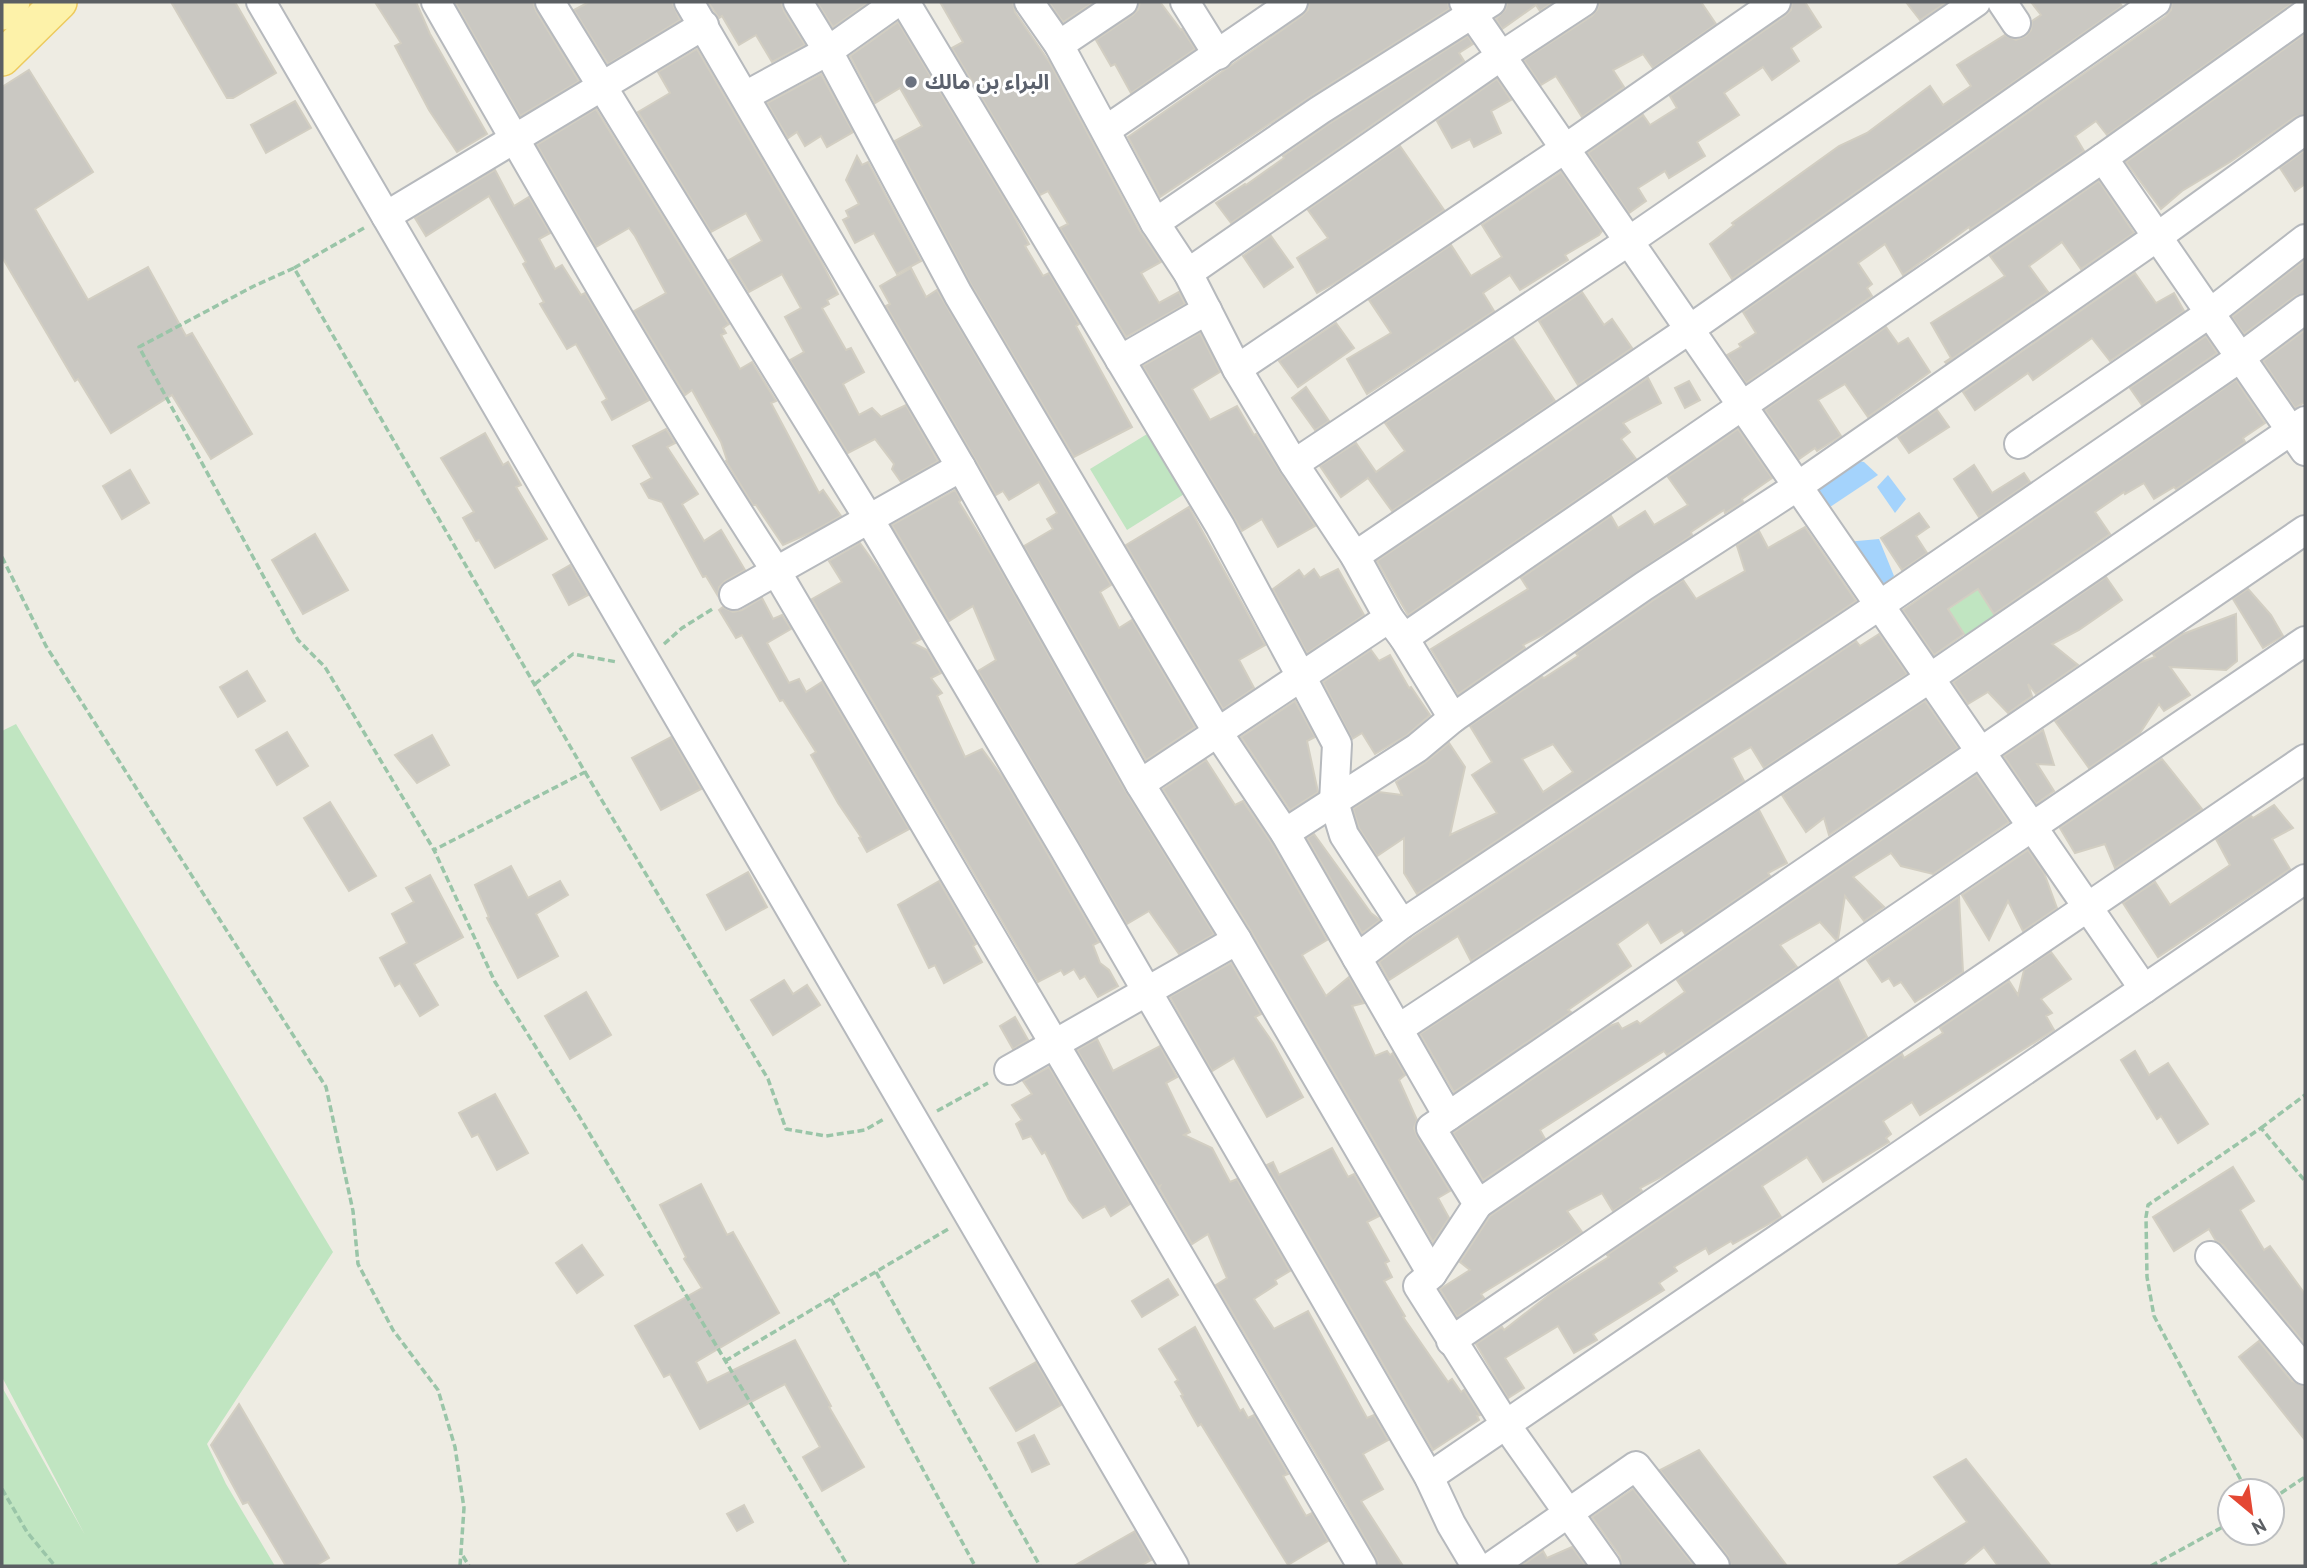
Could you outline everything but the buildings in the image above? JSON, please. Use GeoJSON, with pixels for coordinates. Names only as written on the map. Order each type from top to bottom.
{"type":"FeatureCollection","features":[{"type":"Feature","properties":{"kind":"main road"},"geometry":{"type":"LineString","coordinates":[[2,12],[12,2]]}},
{"type":"Feature","properties":{"kind":"main road"},"geometry":{"type":"LineString","coordinates":[[2,58],[59,2]]}},
{"type":"Feature","properties":{"kind":"street"},"geometry":{"type":"LineString","coordinates":[[261,2],[1174,1566]]}},
{"type":"Feature","properties":{"kind":"street"},"geometry":{"type":"LineString","coordinates":[[436,2],[707,465],[776,571],[1362,1566]]}},
{"type":"Feature","properties":{"kind":"street"},"geometry":{"type":"LineString","coordinates":[[550,2],[869,519],[1065,850],[1429,1477],[1451,1524],[1476,1566]]}},
{"type":"Feature","properties":{"kind":"street"},"geometry":{"type":"LineString","coordinates":[[798,2],[828,51],[958,294],[1218,733],[1285,834],[1448,1116]]}},
{"type":"Feature","properties":{"kind":"street"},"geometry":{"type":"LineString","coordinates":[[745,96],[828,51],[897,2]]}},
{"type":"Feature","properties":{"kind":"street"},"geometry":{"type":"LineString","coordinates":[[905,2],[1220,526],[1302,678],[1337,744],[1334,802],[1344,835],[1402,925]]}},
{"type":"Feature","properties":{"kind":"street"},"geometry":{"type":"LineString","coordinates":[[1029,2],[1059,45],[1155,223],[1188,273],[1237,369],[1294,464],[1355,556],[1453,719]]}},
{"type":"Feature","properties":{"kind":"street"},"geometry":{"type":"LineString","coordinates":[[1059,45],[1122,2]]}},
{"type":"Feature","properties":{"kind":"street"},"geometry":{"type":"LineString","coordinates":[[1185,2],[1218,55]]}},
{"type":"Feature","properties":{"kind":"street"},"geometry":{"type":"LineString","coordinates":[[1106,130],[1293,2]]}},
{"type":"Feature","properties":{"kind":"street"},"geometry":{"type":"LineString","coordinates":[[1188,273],[1501,55],[1583,2]]}},
{"type":"Feature","properties":{"kind":"street"},"geometry":{"type":"LineString","coordinates":[[1237,369],[1566,148],[1776,2]]}},
{"type":"Feature","properties":{"kind":"street"},"geometry":{"type":"LineString","coordinates":[[1294,464],[1629,241],[1976,2]]}},
{"type":"Feature","properties":{"kind":"street"},"geometry":{"type":"LineString","coordinates":[[1355,556],[1690,330],[2156,2]]}},
{"type":"Feature","properties":{"kind":"street"},"geometry":{"type":"LineString","coordinates":[[1155,223],[1476,6],[1501,55],[2144,989]]}},
{"type":"Feature","properties":{"kind":"street"},"geometry":{"type":"LineString","coordinates":[[386,216],[602,86],[697,13],[961,467],[1140,784],[1237,940],[1432,1275]]}},
{"type":"Feature","properties":{"kind":"street"},"geometry":{"type":"LineString","coordinates":[[1140,784],[1302,678],[1396,628],[1742,405],[2103,158],[2305,14]]}},
{"type":"Feature","properties":{"kind":"street"},"geometry":{"type":"LineString","coordinates":[[1285,834],[1417,748],[1453,719],[1644,586],[1798,485],[2157,237],[2305,130]]}},
{"type":"Feature","properties":{"kind":"street"},"geometry":{"type":"LineString","coordinates":[[1398,1029],[2301,434],[2241,357],[2103,158]]}},
{"type":"Feature","properties":{"kind":"street"},"geometry":{"type":"LineString","coordinates":[[2019,444],[2210,313],[2305,239]]}},
{"type":"Feature","properties":{"kind":"street"},"geometry":{"type":"LineString","coordinates":[[1357,958],[2241,357],[2305,309]]}},
{"type":"Feature","properties":{"kind":"street"},"geometry":{"type":"LineString","coordinates":[[1120,360],[1207,310]]}},
{"type":"Feature","properties":{"kind":"street"},"geometry":{"type":"LineString","coordinates":[[734,595],[961,467]]}},
{"type":"Feature","properties":{"kind":"street"},"geometry":{"type":"LineString","coordinates":[[1478,1204],[1431,1128],[2305,530]]}},
{"type":"Feature","properties":{"kind":"street"},"geometry":{"type":"LineString","coordinates":[[1606,1566],[1506,1424],[1418,1286],[1432,1275],[1478,1204],[2305,640]]}},
{"type":"Feature","properties":{"kind":"street"},"geometry":{"type":"LineString","coordinates":[[1451,1341],[2305,759]]}},
{"type":"Feature","properties":{"kind":"street"},"geometry":{"type":"LineString","coordinates":[[1429,1477],[2305,879]]}},
{"type":"Feature","properties":{"kind":"street"},"geometry":{"type":"LineString","coordinates":[[1009,1070],[1237,940]]}},
{"type":"Feature","properties":{"kind":"street"},"geometry":{"type":"LineString","coordinates":[[2210,1256],[2305,1370]]}},
{"type":"Feature","properties":{"kind":"street"},"geometry":{"type":"LineString","coordinates":[[1492,1566],[1636,1466],[1715,1566]]}},
{"type":"Feature","properties":{"kind":"path"},"geometry":{"type":"LineString","coordinates":[[386,216],[294,268],[254,286],[139,347],[298,640],[326,667],[434,850],[495,982],[579,1116],[848,1566]]}},
{"type":"Feature","properties":{"kind":"path"},"geometry":{"type":"LineString","coordinates":[[294,268],[534,685],[768,1079],[786,1129],[826,1136],[864,1130],[905,1106],[938,1111],[1009,1070]]}},
{"type":"Feature","properties":{"kind":"path"},"geometry":{"type":"LineString","coordinates":[[2,557],[46,646],[327,1087],[353,1211],[358,1264],[393,1330],[438,1390],[455,1447],[464,1508],[460,1566]]}},
{"type":"Feature","properties":{"kind":"path"},"geometry":{"type":"LineString","coordinates":[[534,685],[573,654],[623,663],[646,661],[682,628],[734,595]]}},
{"type":"Feature","properties":{"kind":"path"},"geometry":{"type":"LineString","coordinates":[[434,850],[585,772]]}},
{"type":"Feature","properties":{"kind":"path"},"geometry":{"type":"LineString","coordinates":[[2261,1128],[2305,1095]]}},
{"type":"Feature","properties":{"kind":"path"},"geometry":{"type":"LineString","coordinates":[[725,1361],[970,1216]]}},
{"type":"Feature","properties":{"kind":"path"},"geometry":{"type":"LineString","coordinates":[[876,1272],[1040,1566]]}},
{"type":"Feature","properties":{"kind":"path"},"geometry":{"type":"LineString","coordinates":[[831,1299],[975,1566]]}},
{"type":"Feature","properties":{"kind":"path"},"geometry":{"type":"LineString","coordinates":[[2286,1490],[2305,1477]]}},
{"type":"Feature","properties":{"kind":"path"},"geometry":{"type":"LineString","coordinates":[[2,1489],[27,1532],[55,1566]]}},
{"type":"Feature","properties":{"kind":"path"},"geometry":{"type":"LineString","coordinates":[[2151,1566],[2216,1531]]}},
{"type":"Feature","properties":{"kind":"path"},"geometry":{"type":"LineString","coordinates":[[461,1554],[469,1566]]}},
{"type":"Feature","properties":{"kind":"green space"},"geometry":{"type":"Polygon","coordinates":[[[1152,431],[1189,491],[1127,530],[1090,469],[1152,431]]]}},
{"type":"Feature","properties":{"kind":"green space"},"geometry":{"type":"Polygon","coordinates":[[[1978,589],[1995,615],[1965,635],[1948,610],[1978,589]]]}},
{"type":"Feature","properties":{"kind":"green space"},"geometry":{"type":"Polygon","coordinates":[[[16,724],[333,1252],[207,1444],[226,1484],[275,1566],[2,1566],[2,1387],[85,1535],[2,1377],[2,731],[16,724]]]}},
{"type":"Feature","properties":{"kind":"water"},"geometry":{"type":"Polygon","coordinates":[[[1847,459],[1864,462],[1878,475],[1824,511],[1807,487],[1847,459]]]}},
{"type":"Feature","properties":{"kind":"water"},"geometry":{"type":"Polygon","coordinates":[[[1888,475],[1906,499],[1895,513],[1877,487],[1888,475]]]}},
{"type":"Feature","properties":{"kind":"water"},"geometry":{"type":"Polygon","coordinates":[[[1879,539],[1894,576],[1877,590],[1846,542],[1879,539]]]}},
{"type":"Feature","properties":{"kind":"place","name":"البراء بن مالك"},"geometry":{"type":"Point","coordinates":[911,82]}}]}
